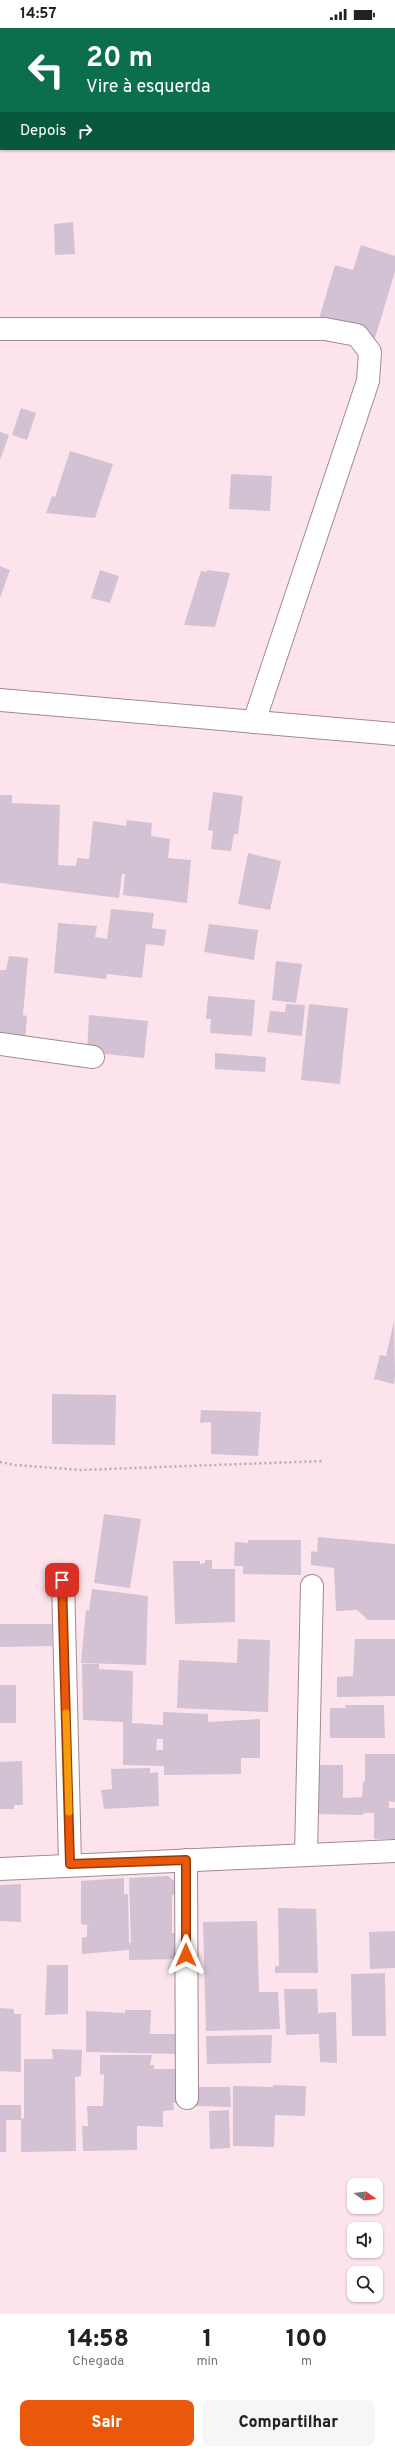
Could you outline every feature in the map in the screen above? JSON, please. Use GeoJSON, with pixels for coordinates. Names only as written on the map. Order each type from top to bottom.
{"type":"FeatureCollection","features":[{"type":"Feature","properties":{"kind":"street"},"geometry":{"type":"LineString","coordinates":[[0,329],[326,329],[357,335],[370,352],[368,381],[254,722]]}},
{"type":"Feature","properties":{"kind":"street"},"geometry":{"type":"LineString","coordinates":[[0,700],[395,734]]}},
{"type":"Feature","properties":{"kind":"street"},"geometry":{"type":"LineString","coordinates":[[0,1044],[93,1056]]}},
{"type":"Feature","properties":{"kind":"street"},"geometry":{"type":"LineString","coordinates":[[62,1580],[70,1864]]}},
{"type":"Feature","properties":{"kind":"street"},"geometry":{"type":"LineString","coordinates":[[306,1855],[312,1586]]}},
{"type":"Feature","properties":{"kind":"street"},"geometry":{"type":"LineString","coordinates":[[0,1869],[70,1864],[395,1851]]}},
{"type":"Feature","properties":{"kind":"street"},"geometry":{"type":"LineString","coordinates":[[186,1860],[187,2098]]}},
{"type":"Feature","properties":{"kind":"path"},"geometry":{"type":"LineString","coordinates":[[0,1462],[15,1465],[81,1470],[323,1461]]}},
{"type":"Feature","properties":{"kind":"building"},"geometry":{"type":"Polygon","coordinates":[[[73,222],[75,254],[55,255],[54,224],[73,222]]]}},
{"type":"Feature","properties":{"kind":"building"},"geometry":{"type":"Polygon","coordinates":[[[361,245],[395,256],[395,272],[375,338],[318,322],[335,265],[353,270],[361,245]]]}},
{"type":"Feature","properties":{"kind":"building"},"geometry":{"type":"Polygon","coordinates":[[[21,408],[36,413],[27,440],[12,435],[21,408]]]}},
{"type":"Feature","properties":{"kind":"building"},"geometry":{"type":"Polygon","coordinates":[[[0,432],[9,435],[0,460],[0,432]]]}},
{"type":"Feature","properties":{"kind":"building"},"geometry":{"type":"Polygon","coordinates":[[[70,451],[113,464],[95,518],[46,513],[52,496],[55,497],[70,451]]]}},
{"type":"Feature","properties":{"kind":"building"},"geometry":{"type":"Polygon","coordinates":[[[231,474],[272,476],[270,511],[229,509],[231,474]]]}},
{"type":"Feature","properties":{"kind":"building"},"geometry":{"type":"Polygon","coordinates":[[[0,566],[10,570],[0,598],[0,566]]]}},
{"type":"Feature","properties":{"kind":"building"},"geometry":{"type":"Polygon","coordinates":[[[100,570],[119,576],[110,603],[91,598],[100,570]]]}},
{"type":"Feature","properties":{"kind":"building"},"geometry":{"type":"Polygon","coordinates":[[[207,570],[230,573],[215,627],[184,625],[201,571],[207,572],[207,570]]]}},
{"type":"Feature","properties":{"kind":"building"},"geometry":{"type":"Polygon","coordinates":[[[213,792],[243,796],[238,834],[234,834],[231,851],[211,849],[213,831],[208,830],[213,792]]]}},
{"type":"Feature","properties":{"kind":"building"},"geometry":{"type":"Polygon","coordinates":[[[0,795],[12,795],[12,803],[60,805],[58,865],[76,866],[77,858],[89,859],[93,821],[126,826],[127,820],[152,823],[151,836],[170,839],[168,858],[191,860],[187,903],[123,895],[125,874],[122,874],[119,898],[0,883],[0,795]]]}},
{"type":"Feature","properties":{"kind":"building"},"geometry":{"type":"Polygon","coordinates":[[[248,853],[281,861],[270,910],[238,904],[248,853]]]}},
{"type":"Feature","properties":{"kind":"building"},"geometry":{"type":"Polygon","coordinates":[[[111,909],[154,913],[152,928],[166,930],[164,946],[146,944],[142,978],[107,974],[106,979],[54,973],[58,923],[97,926],[95,937],[107,939],[111,909]]]}},
{"type":"Feature","properties":{"kind":"building"},"geometry":{"type":"Polygon","coordinates":[[[209,924],[258,930],[254,960],[204,952],[209,924]]]}},
{"type":"Feature","properties":{"kind":"building"},"geometry":{"type":"Polygon","coordinates":[[[9,956],[28,958],[23,1015],[27,1016],[25,1041],[0,1039],[0,970],[6,970],[9,956]]]}},
{"type":"Feature","properties":{"kind":"building"},"geometry":{"type":"Polygon","coordinates":[[[276,961],[302,964],[296,1003],[272,1000],[276,961]]]}},
{"type":"Feature","properties":{"kind":"building"},"geometry":{"type":"Polygon","coordinates":[[[208,996],[255,1000],[252,1036],[210,1033],[211,1019],[206,1019],[208,996]]]}},
{"type":"Feature","properties":{"kind":"building"},"geometry":{"type":"Polygon","coordinates":[[[286,1004],[305,1005],[302,1036],[267,1032],[270,1011],[285,1012],[286,1004]]]}},
{"type":"Feature","properties":{"kind":"building"},"geometry":{"type":"Polygon","coordinates":[[[309,1004],[348,1008],[340,1084],[301,1080],[309,1004]]]}},
{"type":"Feature","properties":{"kind":"building"},"geometry":{"type":"Polygon","coordinates":[[[89,1015],[148,1021],[144,1058],[87,1052],[89,1015]]]}},
{"type":"Feature","properties":{"kind":"building"},"geometry":{"type":"Polygon","coordinates":[[[215,1053],[266,1057],[265,1072],[215,1069],[215,1053]]]}},
{"type":"Feature","properties":{"kind":"building"},"geometry":{"type":"Polygon","coordinates":[[[394,1321],[394,1384],[374,1379],[380,1355],[386,1356],[394,1321]]]}},
{"type":"Feature","properties":{"kind":"building"},"geometry":{"type":"Polygon","coordinates":[[[52,1394],[116,1395],[115,1445],[52,1444],[52,1394]]]}},
{"type":"Feature","properties":{"kind":"building"},"geometry":{"type":"Polygon","coordinates":[[[201,1410],[261,1412],[258,1456],[211,1454],[211,1422],[200,1423],[201,1410]]]}},
{"type":"Feature","properties":{"kind":"building"},"geometry":{"type":"Polygon","coordinates":[[[104,1514],[141,1519],[130,1588],[94,1583],[104,1514]]]}},
{"type":"Feature","properties":{"kind":"building"},"geometry":{"type":"Polygon","coordinates":[[[318,1537],[395,1544],[395,1620],[368,1620],[357,1610],[336,1611],[334,1568],[311,1565],[311,1551],[317,1552],[318,1537]]]}},
{"type":"Feature","properties":{"kind":"building"},"geometry":{"type":"Polygon","coordinates":[[[248,1540],[301,1540],[301,1575],[243,1574],[243,1566],[234,1566],[235,1542],[248,1543],[248,1540]]]}},
{"type":"Feature","properties":{"kind":"building"},"geometry":{"type":"Polygon","coordinates":[[[205,1560],[212,1560],[212,1569],[235,1569],[235,1622],[175,1624],[173,1561],[200,1561],[200,1564],[205,1563],[205,1560]]]}},
{"type":"Feature","properties":{"kind":"building"},"geometry":{"type":"Polygon","coordinates":[[[92,1589],[148,1596],[146,1665],[81,1663],[86,1610],[89,1611],[92,1589]]]}},
{"type":"Feature","properties":{"kind":"building"},"geometry":{"type":"Polygon","coordinates":[[[0,1624],[52,1624],[52,1646],[0,1647],[0,1624]]]}},
{"type":"Feature","properties":{"kind":"building"},"geometry":{"type":"Polygon","coordinates":[[[238,1639],[270,1640],[268,1712],[177,1708],[179,1660],[237,1663],[238,1639]]]}},
{"type":"Feature","properties":{"kind":"building"},"geometry":{"type":"Polygon","coordinates":[[[355,1639],[395,1639],[395,1696],[337,1697],[337,1677],[353,1676],[355,1639]]]}},
{"type":"Feature","properties":{"kind":"building"},"geometry":{"type":"Polygon","coordinates":[[[82,1664],[99,1664],[99,1669],[133,1671],[132,1723],[163,1725],[163,1712],[208,1714],[208,1722],[260,1719],[260,1758],[241,1758],[241,1774],[164,1775],[164,1766],[123,1765],[123,1722],[83,1720],[82,1664]],[[157,1739],[156,1750],[163,1750],[163,1739],[157,1739]]]}},
{"type":"Feature","properties":{"kind":"building"},"geometry":{"type":"Polygon","coordinates":[[[0,1685],[16,1685],[16,1723],[0,1723],[0,1685]]]}},
{"type":"Feature","properties":{"kind":"building"},"geometry":{"type":"Polygon","coordinates":[[[345,1705],[384,1705],[385,1738],[330,1738],[330,1708],[346,1708],[345,1705]]]}},
{"type":"Feature","properties":{"kind":"building"},"geometry":{"type":"Polygon","coordinates":[[[365,1754],[395,1754],[395,1802],[389,1801],[389,1808],[395,1808],[395,1839],[374,1839],[374,1813],[364,1813],[363,1815],[316,1814],[311,1765],[343,1765],[343,1798],[362,1797],[363,1782],[365,1781],[365,1754]]]}},
{"type":"Feature","properties":{"kind":"building"},"geometry":{"type":"Polygon","coordinates":[[[22,1761],[23,1805],[14,1805],[14,1809],[0,1809],[0,1762],[22,1761]]]}},
{"type":"Feature","properties":{"kind":"building"},"geometry":{"type":"Polygon","coordinates":[[[150,1768],[150,1773],[158,1772],[159,1806],[104,1809],[101,1790],[112,1789],[111,1769],[150,1768]]]}},
{"type":"Feature","properties":{"kind":"building"},"geometry":{"type":"Polygon","coordinates":[[[168,1876],[175,1882],[175,1895],[172,1895],[172,1933],[176,1933],[177,1959],[129,1960],[129,1950],[82,1954],[82,1938],[87,1937],[87,1926],[91,1926],[81,1924],[81,1881],[124,1878],[124,1894],[128,1894],[129,1942],[131,1943],[129,1878],[168,1876]]]}},
{"type":"Feature","properties":{"kind":"building"},"geometry":{"type":"Polygon","coordinates":[[[21,1884],[21,1922],[0,1921],[0,1885],[21,1884]]]}},
{"type":"Feature","properties":{"kind":"building"},"geometry":{"type":"Polygon","coordinates":[[[278,1908],[316,1909],[318,1973],[275,1973],[275,1966],[279,1966],[278,1908]]]}},
{"type":"Feature","properties":{"kind":"building"},"geometry":{"type":"Polygon","coordinates":[[[257,1921],[259,1992],[278,1992],[280,2029],[206,2031],[203,1922],[257,1921]]]}},
{"type":"Feature","properties":{"kind":"building"},"geometry":{"type":"Polygon","coordinates":[[[395,1931],[395,1968],[370,1969],[369,1932],[395,1931]]]}},
{"type":"Feature","properties":{"kind":"building"},"geometry":{"type":"Polygon","coordinates":[[[47,1965],[68,1965],[68,2014],[45,2015],[47,1965]]]}},
{"type":"Feature","properties":{"kind":"building"},"geometry":{"type":"Polygon","coordinates":[[[385,1973],[386,2036],[352,2036],[351,1974],[385,1973]]]}},
{"type":"Feature","properties":{"kind":"building"},"geometry":{"type":"Polygon","coordinates":[[[284,1989],[317,1989],[318,2013],[336,2012],[337,2063],[320,2062],[319,2034],[286,2035],[284,1989]]]}},
{"type":"Feature","properties":{"kind":"building"},"geometry":{"type":"Polygon","coordinates":[[[0,2008],[14,2009],[14,2014],[21,2014],[21,2072],[0,2071],[0,2008]]]}},
{"type":"Feature","properties":{"kind":"building"},"geometry":{"type":"Polygon","coordinates":[[[125,2010],[151,2010],[150,2034],[178,2034],[179,2054],[86,2052],[86,2011],[125,2013],[125,2010]]]}},
{"type":"Feature","properties":{"kind":"building"},"geometry":{"type":"Polygon","coordinates":[[[272,2035],[271,2063],[207,2064],[206,2036],[272,2035]]]}},
{"type":"Feature","properties":{"kind":"building"},"geometry":{"type":"Polygon","coordinates":[[[52,2049],[82,2050],[81,2076],[75,2077],[76,2151],[21,2152],[21,2120],[6,2120],[6,2152],[0,2152],[0,2105],[21,2105],[21,2118],[24,2119],[24,2059],[53,2059],[52,2049]]]}},
{"type":"Feature","properties":{"kind":"building"},"geometry":{"type":"Polygon","coordinates":[[[100,2055],[152,2055],[150,2065],[154,2065],[154,2069],[176,2069],[178,2103],[173,2103],[174,2110],[163,2111],[163,2127],[137,2126],[137,2150],[83,2151],[82,2126],[88,2126],[87,2106],[103,2106],[104,2074],[100,2075],[100,2055]]]}},
{"type":"Feature","properties":{"kind":"building"},"geometry":{"type":"Polygon","coordinates":[[[273,2085],[306,2086],[305,2116],[275,2115],[274,2147],[233,2146],[233,2086],[273,2087],[273,2085]]]}},
{"type":"Feature","properties":{"kind":"building"},"geometry":{"type":"Polygon","coordinates":[[[196,2087],[230,2087],[231,2107],[196,2106],[196,2087]]]}},
{"type":"Feature","properties":{"kind":"building"},"geometry":{"type":"Polygon","coordinates":[[[229,2110],[230,2148],[210,2149],[209,2111],[229,2110]]]}},
{"type":"Feature","properties":{"kind":"slow traffic"},"geometry":{"type":"LineString","coordinates":[[66,1713],[69,1812]]}},
{"type":"Feature","properties":{"kind":"route"},"geometry":{"type":"LineString","coordinates":[[62,1580],[70,1864],[186,1860],[186,1955]]}}]}
